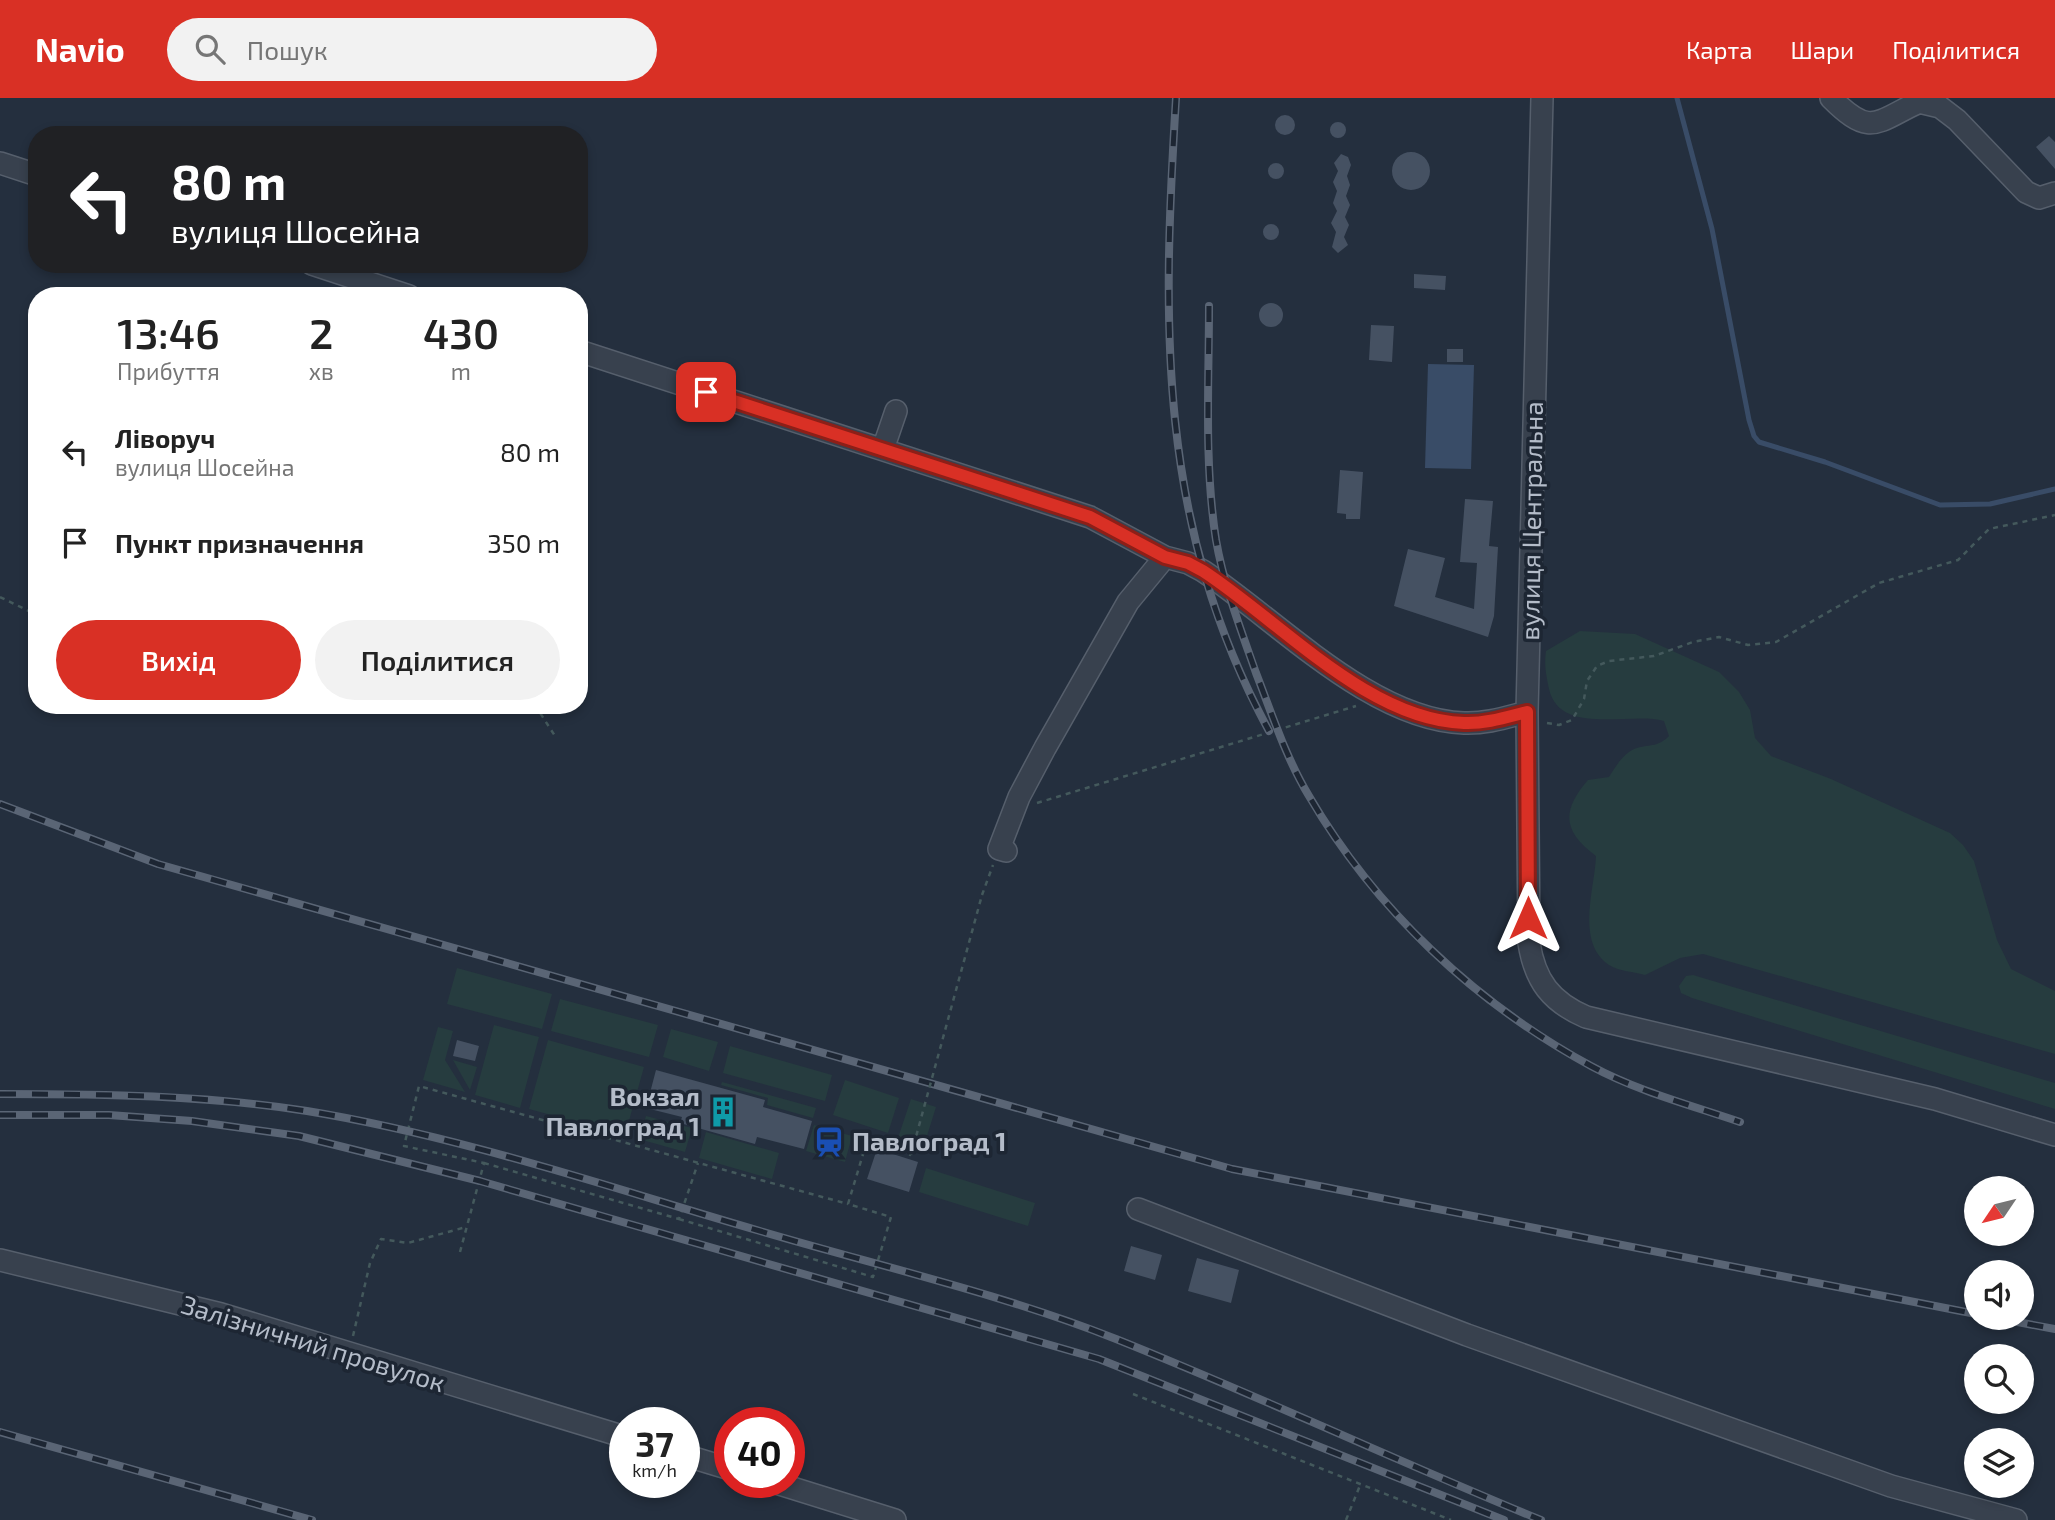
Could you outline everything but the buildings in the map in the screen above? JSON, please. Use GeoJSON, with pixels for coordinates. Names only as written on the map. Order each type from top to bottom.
{"type":"FeatureCollection","features":[{"type":"Feature","properties":{"kind":"street","name":"вулиця Центральна"},"geometry":{"type":"LineString","coordinates":[[1542,98],[1527,714],[1529,943],[1532,965],[1542,986],[1566,1008],[1586,1017],[1935,1099],[2055,1135]]}},
{"type":"Feature","properties":{"kind":"street"},"geometry":{"type":"LineString","coordinates":[[1831,98],[1855,120],[1871,124],[1889,119],[1919,102],[1940,107],[2026,191],[2039,198],[2047,198],[2055,193]]}},
{"type":"Feature","properties":{"kind":"street"},"geometry":{"type":"LineString","coordinates":[[0,163],[28,172]]}},
{"type":"Feature","properties":{"kind":"street"},"geometry":{"type":"LineString","coordinates":[[340,273],[382,287]]}},
{"type":"Feature","properties":{"kind":"street"},"geometry":{"type":"LineString","coordinates":[[588,354],[1090,517],[1165,557],[1188,563],[1203,571],[1300,647],[1384,698],[1433,720],[1465,724],[1527,714]]}},
{"type":"Feature","properties":{"kind":"street"},"geometry":{"type":"LineString","coordinates":[[883,449],[896,411]]}},
{"type":"Feature","properties":{"kind":"street"},"geometry":{"type":"LineString","coordinates":[[1002,850],[1014,810],[1045,748],[1128,602],[1165,557]]}},
{"type":"Feature","properties":{"kind":"street"},"geometry":{"type":"LineString","coordinates":[[1138,1209],[1467,1335],[1891,1486],[2016,1520]]}},
{"type":"Feature","properties":{"kind":"street","name":"Залізничний провулок"},"geometry":{"type":"LineString","coordinates":[[0,1260],[221,1314],[609,1432]]}},
{"type":"Feature","properties":{"kind":"street"},"geometry":{"type":"LineString","coordinates":[[805,1492],[895,1520]]}},
{"type":"Feature","properties":{"kind":"path"},"geometry":{"type":"LineString","coordinates":[[1527,714],[1559,725],[1572,720],[1584,699],[1587,681],[1597,666],[1609,661],[1654,656],[1693,642],[1719,637],[1748,645],[1776,642],[1879,583],[1958,559],[1989,529],[2055,515]]}},
{"type":"Feature","properties":{"kind":"path"},"geometry":{"type":"LineString","coordinates":[[0,597],[28,611]]}},
{"type":"Feature","properties":{"kind":"path"},"geometry":{"type":"LineString","coordinates":[[1014,810],[1384,698]]}},
{"type":"Feature","properties":{"kind":"path"},"geometry":{"type":"LineString","coordinates":[[541,714],[555,736]]}},
{"type":"Feature","properties":{"kind":"path"},"geometry":{"type":"LineString","coordinates":[[848,1204],[867,1141],[911,1155],[982,895],[1002,850]]}},
{"type":"Feature","properties":{"kind":"path"},"geometry":{"type":"LineString","coordinates":[[419,1086],[848,1204],[891,1217],[873,1277],[484,1163],[404,1146],[419,1086]]}},
{"type":"Feature","properties":{"kind":"path"},"geometry":{"type":"LineString","coordinates":[[460,1252],[484,1163]]}},
{"type":"Feature","properties":{"kind":"path"},"geometry":{"type":"LineString","coordinates":[[679,1219],[698,1163]]}},
{"type":"Feature","properties":{"kind":"path"},"geometry":{"type":"LineString","coordinates":[[349,1352],[370,1263],[381,1239],[408,1243],[466,1227]]}},
{"type":"Feature","properties":{"kind":"path"},"geometry":{"type":"LineString","coordinates":[[1133,1394],[1451,1520]]}},
{"type":"Feature","properties":{"kind":"path"},"geometry":{"type":"LineString","coordinates":[[1346,1520],[1361,1483]]}},
{"type":"Feature","properties":{"kind":"green space"},"geometry":{"type":"Polygon","coordinates":[[[1580,631],[1635,634],[1719,672],[1739,692],[1750,710],[1755,738],[1771,756],[1831,779],[1950,833],[1974,861],[1997,940],[2011,969],[2055,991],[2055,1054],[1703,954],[1680,958],[1645,975],[1609,965],[1592,943],[1590,929],[1589,914],[1596,856],[1572,830],[1570,811],[1579,791],[1588,780],[1609,777],[1628,753],[1637,748],[1658,744],[1669,736],[1664,721],[1582,718],[1567,713],[1556,704],[1547,679],[1546,651],[1580,631]]]}},
{"type":"Feature","properties":{"kind":"green space"},"geometry":{"type":"Polygon","coordinates":[[[457,968],[552,994],[542,1029],[447,1004],[457,968]]]}},
{"type":"Feature","properties":{"kind":"green space"},"geometry":{"type":"Polygon","coordinates":[[[1693,975],[2055,1083],[2055,1109],[1692,998],[1681,993],[1679,986],[1686,976],[1693,975]]]}},
{"type":"Feature","properties":{"kind":"green space"},"geometry":{"type":"Polygon","coordinates":[[[560,999],[658,1025],[649,1057],[551,1031],[560,999]]]}},
{"type":"Feature","properties":{"kind":"green space"},"geometry":{"type":"Polygon","coordinates":[[[494,1025],[539,1037],[520,1108],[475,1095],[494,1025]]]}},
{"type":"Feature","properties":{"kind":"green space"},"geometry":{"type":"Polygon","coordinates":[[[438,1027],[453,1031],[445,1060],[465,1092],[423,1080],[438,1027]]]}},
{"type":"Feature","properties":{"kind":"green space"},"geometry":{"type":"Polygon","coordinates":[[[671,1029],[718,1042],[709,1071],[663,1057],[671,1029]]]}},
{"type":"Feature","properties":{"kind":"green space"},"geometry":{"type":"Polygon","coordinates":[[[548,1040],[644,1067],[625,1135],[529,1109],[548,1040]]]}},
{"type":"Feature","properties":{"kind":"green space"},"geometry":{"type":"Polygon","coordinates":[[[730,1046],[832,1075],[825,1101],[723,1073],[730,1046]]]}},
{"type":"Feature","properties":{"kind":"green space"},"geometry":{"type":"Polygon","coordinates":[[[453,1060],[477,1067],[470,1090],[453,1060]]]}},
{"type":"Feature","properties":{"kind":"green space"},"geometry":{"type":"Polygon","coordinates":[[[845,1080],[899,1098],[888,1133],[833,1115],[845,1080]]]}},
{"type":"Feature","properties":{"kind":"green space"},"geometry":{"type":"Polygon","coordinates":[[[722,1082],[816,1108],[813,1118],[767,1105],[768,1098],[721,1085],[722,1082]]]}},
{"type":"Feature","properties":{"kind":"green space"},"geometry":{"type":"Polygon","coordinates":[[[911,1099],[936,1107],[922,1152],[896,1144],[911,1099]]]}},
{"type":"Feature","properties":{"kind":"green space"},"geometry":{"type":"Polygon","coordinates":[[[646,1116],[692,1128],[685,1152],[639,1139],[646,1116]]]}},
{"type":"Feature","properties":{"kind":"green space"},"geometry":{"type":"Polygon","coordinates":[[[814,1125],[852,1136],[845,1162],[806,1151],[814,1125]]]}},
{"type":"Feature","properties":{"kind":"green space"},"geometry":{"type":"Polygon","coordinates":[[[706,1132],[779,1153],[772,1179],[699,1158],[706,1132]]]}},
{"type":"Feature","properties":{"kind":"green space"},"geometry":{"type":"Polygon","coordinates":[[[926,1168],[1035,1203],[1028,1226],[919,1192],[926,1168]]]}},
{"type":"Feature","properties":{"kind":"water"},"geometry":{"type":"Polygon","coordinates":[[[1428,364],[1474,365],[1471,469],[1425,468],[1428,364]]]}},
{"type":"Feature","properties":{"kind":"waterway"},"geometry":{"type":"LineString","coordinates":[[1677,98],[1712,229],[1749,420],[1759,442],[1825,462],[1940,505],[1990,504],[2055,489]]}},
{"type":"Feature","properties":{"kind":"railway"},"geometry":{"type":"LineString","coordinates":[[1176,98],[1169,263],[1175,422],[1187,500],[1205,577],[1232,654],[1269,731]]}},
{"type":"Feature","properties":{"kind":"railway"},"geometry":{"type":"LineString","coordinates":[[1209,306],[1210,482],[1219,557],[1239,624],[1280,736],[1293,767],[1335,837],[1365,877],[1431,950],[1507,1013],[1548,1041],[1609,1075],[1664,1097],[1740,1122]]}},
{"type":"Feature","properties":{"kind":"railway"},"geometry":{"type":"LineString","coordinates":[[0,804],[158,864],[1232,1169],[1964,1312]]}},
{"type":"Feature","properties":{"kind":"railway"},"geometry":{"type":"LineString","coordinates":[[0,1094],[154,1096],[269,1106],[421,1134],[535,1164],[985,1294],[1073,1323],[1223,1383],[1541,1520]]}},
{"type":"Feature","properties":{"kind":"railway"},"geometry":{"type":"LineString","coordinates":[[0,1115],[109,1115],[192,1121],[299,1136],[480,1181],[1099,1359],[1504,1520]]}},
{"type":"Feature","properties":{"kind":"railway"},"geometry":{"type":"LineString","coordinates":[[2034,1325],[2055,1329]]}},
{"type":"Feature","properties":{"kind":"railway"},"geometry":{"type":"LineString","coordinates":[[0,1432],[312,1520]]}},
{"type":"Feature","properties":{"kind":"place","name":"Вокзал Павлоград 1"},"geometry":{"type":"Point","coordinates":[723,1112]}},
{"type":"Feature","properties":{"kind":"place","name":"Павлоград 1"},"geometry":{"type":"Point","coordinates":[829,1142]}},
{"type":"Feature","properties":{"kind":"route"},"geometry":{"type":"LineString","coordinates":[[706,392],[1090,517],[1165,557],[1188,563],[1203,571],[1227,587],[1300,647],[1343,676],[1402,708],[1433,720],[1465,724],[1527,712],[1528,918]]}}]}
